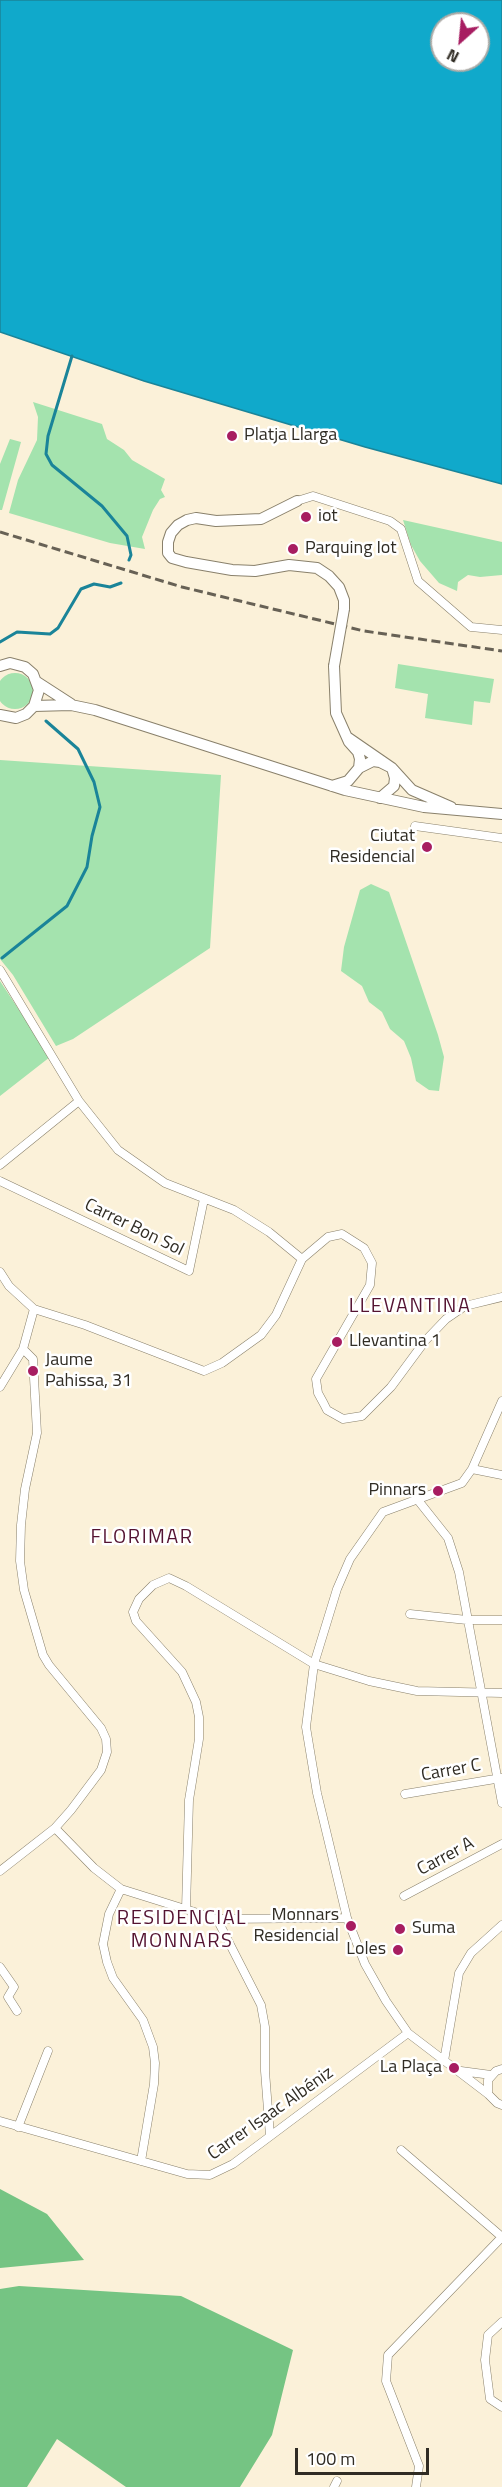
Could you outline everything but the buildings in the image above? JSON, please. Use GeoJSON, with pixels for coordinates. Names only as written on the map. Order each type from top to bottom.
{"type":"FeatureCollection","features":[{"type":"Feature","properties":{"kind":"street"},"geometry":{"type":"LineString","coordinates":[[332,786],[348,781],[358,768],[360,759],[336,713],[334,666],[344,600],[336,581],[317,568],[289,565],[255,571],[224,569],[172,558],[168,553],[168,542],[171,533],[178,525],[196,518],[216,521],[261,519],[297,501],[313,496],[390,521],[401,529],[418,581],[471,627],[502,630]]}},
{"type":"Feature","properties":{"kind":"street"},"geometry":{"type":"LineString","coordinates":[[0,666],[10,663],[20,665],[33,674],[37,682],[38,697],[34,706],[26,714],[16,718],[2,718]]}},
{"type":"Feature","properties":{"kind":"street"},"geometry":{"type":"LineString","coordinates":[[37,682],[71,705]]}},
{"type":"Feature","properties":{"kind":"street"},"geometry":{"type":"LineString","coordinates":[[34,706],[71,705],[149,726],[332,786],[380,798],[462,812],[502,814]]}},
{"type":"Feature","properties":{"kind":"street"},"geometry":{"type":"LineString","coordinates":[[347,737],[392,768],[412,790],[462,812]]}},
{"type":"Feature","properties":{"kind":"street"},"geometry":{"type":"LineString","coordinates":[[358,768],[373,761],[392,768]]}},
{"type":"Feature","properties":{"kind":"street"},"geometry":{"type":"LineString","coordinates":[[380,798],[394,786],[395,778],[392,768]]}},
{"type":"Feature","properties":{"kind":"street"},"geometry":{"type":"LineString","coordinates":[[415,826],[502,838]]}},
{"type":"Feature","properties":{"kind":"street"},"geometry":{"type":"LineString","coordinates":[[0,970],[79,1101],[118,1150],[165,1183],[234,1210],[269,1232],[302,1259]]}},
{"type":"Feature","properties":{"kind":"street"},"geometry":{"type":"LineString","coordinates":[[0,1165],[79,1101]]}},
{"type":"Feature","properties":{"kind":"street","name":"Carrer Bon Sol"},"geometry":{"type":"LineString","coordinates":[[0,1181],[189,1271],[204,1199]]}},
{"type":"Feature","properties":{"kind":"street"},"geometry":{"type":"LineString","coordinates":[[0,1272],[9,1286],[34,1309],[85,1325],[204,1371],[222,1364],[261,1335],[271,1323],[302,1259],[318,1243],[328,1237],[342,1234],[364,1248],[372,1263],[370,1286],[316,1379],[318,1394],[327,1410],[343,1419],[362,1416],[391,1387],[446,1319],[465,1306],[502,1297]]}},
{"type":"Feature","properties":{"kind":"street"},"geometry":{"type":"LineString","coordinates":[[0,1387],[23,1349],[34,1309]]}},
{"type":"Feature","properties":{"kind":"street"},"geometry":{"type":"LineString","coordinates":[[0,1871],[55,1828],[100,1770],[107,1752],[106,1739],[101,1728],[46,1660],[38,1643],[24,1590],[20,1561],[21,1525],[25,1489],[37,1433],[33,1359],[23,1349]]}},
{"type":"Feature","properties":{"kind":"street"},"geometry":{"type":"LineString","coordinates":[[502,1401],[472,1469],[462,1483],[383,1512],[355,1551],[337,1589],[315,1664],[306,1727],[317,1792],[347,1917],[374,1982],[408,2033],[502,2105]]}},
{"type":"Feature","properties":{"kind":"street"},"geometry":{"type":"LineString","coordinates":[[472,1469],[502,1474]]}},
{"type":"Feature","properties":{"kind":"street"},"geometry":{"type":"LineString","coordinates":[[417,1499],[448,1538],[459,1572],[500,1778],[502,1803]]}},
{"type":"Feature","properties":{"kind":"street"},"geometry":{"type":"LineString","coordinates":[[186,1909],[189,1800],[200,1739],[199,1717],[196,1702],[182,1672],[136,1622],[133,1612],[139,1599],[153,1585],[169,1578],[315,1664],[369,1681],[417,1691],[502,1693]]}},
{"type":"Feature","properties":{"kind":"street"},"geometry":{"type":"LineString","coordinates":[[410,1614],[467,1620],[502,1620]]}},
{"type":"Feature","properties":{"kind":"street","name":"Carrer C"},"geometry":{"type":"LineString","coordinates":[[405,1794],[500,1778]]}},
{"type":"Feature","properties":{"kind":"street"},"geometry":{"type":"LineString","coordinates":[[55,1828],[94,1868],[121,1889],[217,1919],[347,1917]]}},
{"type":"Feature","properties":{"kind":"street","name":"Carrer A"},"geometry":{"type":"LineString","coordinates":[[404,1896],[502,1844]]}},
{"type":"Feature","properties":{"kind":"street"},"geometry":{"type":"LineString","coordinates":[[121,1889],[109,1914],[103,1944],[113,1978],[142,2020],[153,2047],[154,2084],[141,2161]]}},
{"type":"Feature","properties":{"kind":"street"},"geometry":{"type":"LineString","coordinates":[[217,1919],[261,2005],[270,2136]]}},
{"type":"Feature","properties":{"kind":"street"},"geometry":{"type":"LineString","coordinates":[[444,2061],[451,2031],[459,1973],[471,1953],[502,1925]]}},
{"type":"Feature","properties":{"kind":"street"},"geometry":{"type":"LineString","coordinates":[[0,1967],[14,1987],[4,1996],[17,2011]]}},
{"type":"Feature","properties":{"kind":"street","name":"Carrer Isaac Albéniz"},"geometry":{"type":"LineString","coordinates":[[0,2121],[187,2174],[210,2175],[233,2164],[408,2033]]}},
{"type":"Feature","properties":{"kind":"street"},"geometry":{"type":"LineString","coordinates":[[18,2127],[48,2051]]}},
{"type":"Feature","properties":{"kind":"street"},"geometry":{"type":"LineString","coordinates":[[460,2071],[491,2075],[502,2069]]}},
{"type":"Feature","properties":{"kind":"street"},"geometry":{"type":"LineString","coordinates":[[488,2094],[487,2087],[491,2075]]}},
{"type":"Feature","properties":{"kind":"street"},"geometry":{"type":"LineString","coordinates":[[401,2150],[502,2237],[388,2355],[386,2381],[419,2466],[416,2487]]}},
{"type":"Feature","properties":{"kind":"street"},"geometry":{"type":"LineString","coordinates":[[502,2322],[488,2335],[485,2360],[490,2399],[502,2407]]}},
{"type":"Feature","properties":{"kind":"green space"},"geometry":{"type":"Polygon","coordinates":[[[33,402],[102,424],[107,439],[124,450],[132,460],[165,479],[161,490],[165,497],[160,499],[153,510],[142,537],[145,549],[110,543],[9,513],[18,480],[37,440],[38,417],[33,402]]]}},
{"type":"Feature","properties":{"kind":"green space"},"geometry":{"type":"Polygon","coordinates":[[[10,439],[21,442],[2,510],[0,510],[0,464],[10,439]]]}},
{"type":"Feature","properties":{"kind":"green space"},"geometry":{"type":"Polygon","coordinates":[[[403,520],[502,542],[502,575],[480,577],[468,575],[458,582],[457,591],[439,583],[420,561],[411,545],[403,520]]]}},
{"type":"Feature","properties":{"kind":"green space"},"geometry":{"type":"Polygon","coordinates":[[[398,664],[494,679],[490,703],[474,701],[472,725],[425,718],[428,694],[395,688],[398,664]]]}},
{"type":"Feature","properties":{"kind":"green space"},"geometry":{"type":"Polygon","coordinates":[[[15,673],[27,679],[33,691],[27,703],[15,709],[3,703],[-3,691],[3,679],[15,673]]]}},
{"type":"Feature","properties":{"kind":"green space"},"geometry":{"type":"Polygon","coordinates":[[[0,760],[221,775],[210,948],[73,1039],[56,1046],[13,975],[0,959],[0,760]]]}},
{"type":"Feature","properties":{"kind":"green space"},"geometry":{"type":"Polygon","coordinates":[[[371,884],[389,892],[438,1035],[444,1057],[439,1091],[429,1090],[416,1081],[411,1058],[404,1041],[390,1029],[382,1012],[369,1002],[362,986],[341,971],[344,947],[360,890],[371,884]]]}},
{"type":"Feature","properties":{"kind":"green space"},"geometry":{"type":"Polygon","coordinates":[[[0,981],[50,1057],[0,1096],[0,981]]]}},
{"type":"Feature","properties":{"kind":"green space"},"geometry":{"type":"Polygon","coordinates":[[[0,2189],[47,2214],[84,2260],[0,2268],[0,2189]]]}},
{"type":"Feature","properties":{"kind":"green space"},"geometry":{"type":"Polygon","coordinates":[[[19,2286],[181,2296],[293,2350],[272,2435],[240,2487],[126,2487],[57,2439],[27,2487],[0,2487],[0,2289],[19,2286]]]}},
{"type":"Feature","properties":{"kind":"water"},"geometry":{"type":"Polygon","coordinates":[[[0,0],[502,0],[502,484],[365,447],[144,381],[0,332],[0,0]]]}},
{"type":"Feature","properties":{"kind":"waterway"},"geometry":{"type":"LineString","coordinates":[[72,356],[48,436],[46,454],[52,465],[102,506],[127,536],[131,555],[129,560]]}},
{"type":"Feature","properties":{"kind":"waterway"},"geometry":{"type":"LineString","coordinates":[[0,642],[17,632],[50,634],[58,628],[81,589],[94,584],[110,587],[121,583]]}},
{"type":"Feature","properties":{"kind":"waterway"},"geometry":{"type":"LineString","coordinates":[[2,958],[67,906],[87,867],[100,807],[94,782],[78,749],[46,721]]}},
{"type":"Feature","properties":{"kind":"railway"},"geometry":{"type":"LineString","coordinates":[[0,532],[182,587],[364,631],[502,651]]}},
{"type":"Feature","properties":{"kind":"place","name":"Platja Llarga"},"geometry":{"type":"Point","coordinates":[232,436]}},
{"type":"Feature","properties":{"kind":"place","name":"iot"},"geometry":{"type":"Point","coordinates":[306,517]}},
{"type":"Feature","properties":{"kind":"place","name":"Parquing Iot"},"geometry":{"type":"Point","coordinates":[293,549]}},
{"type":"Feature","properties":{"kind":"place","name":"Ciutat Residencial"},"geometry":{"type":"Point","coordinates":[427,847]}},
{"type":"Feature","properties":{"kind":"place","name":"Llevantina 1"},"geometry":{"type":"Point","coordinates":[337,1342]}},
{"type":"Feature","properties":{"kind":"place","name":"Jaume Pahissa, 31"},"geometry":{"type":"Point","coordinates":[33,1371]}},
{"type":"Feature","properties":{"kind":"place","name":"Pinnars"},"geometry":{"type":"Point","coordinates":[438,1491]}},
{"type":"Feature","properties":{"kind":"place","name":"Monnars Residencial"},"geometry":{"type":"Point","coordinates":[351,1926]}},
{"type":"Feature","properties":{"kind":"place","name":"Suma"},"geometry":{"type":"Point","coordinates":[400,1929]}},
{"type":"Feature","properties":{"kind":"place","name":"Loles"},"geometry":{"type":"Point","coordinates":[398,1950]}},
{"type":"Feature","properties":{"kind":"place","name":"La Plaça"},"geometry":{"type":"Point","coordinates":[454,2068]}},
{"type":"Feature","properties":{"kind":"district","name":"LLEVANTINA"},"geometry":{"type":"Point","coordinates":[410,1307]}},
{"type":"Feature","properties":{"kind":"district","name":"FLORIMAR"},"geometry":{"type":"Point","coordinates":[142,1538]}},
{"type":"Feature","properties":{"kind":"district","name":"RESIDENCIAL MONNARS"},"geometry":{"type":"Point","coordinates":[182,1930]}}]}
